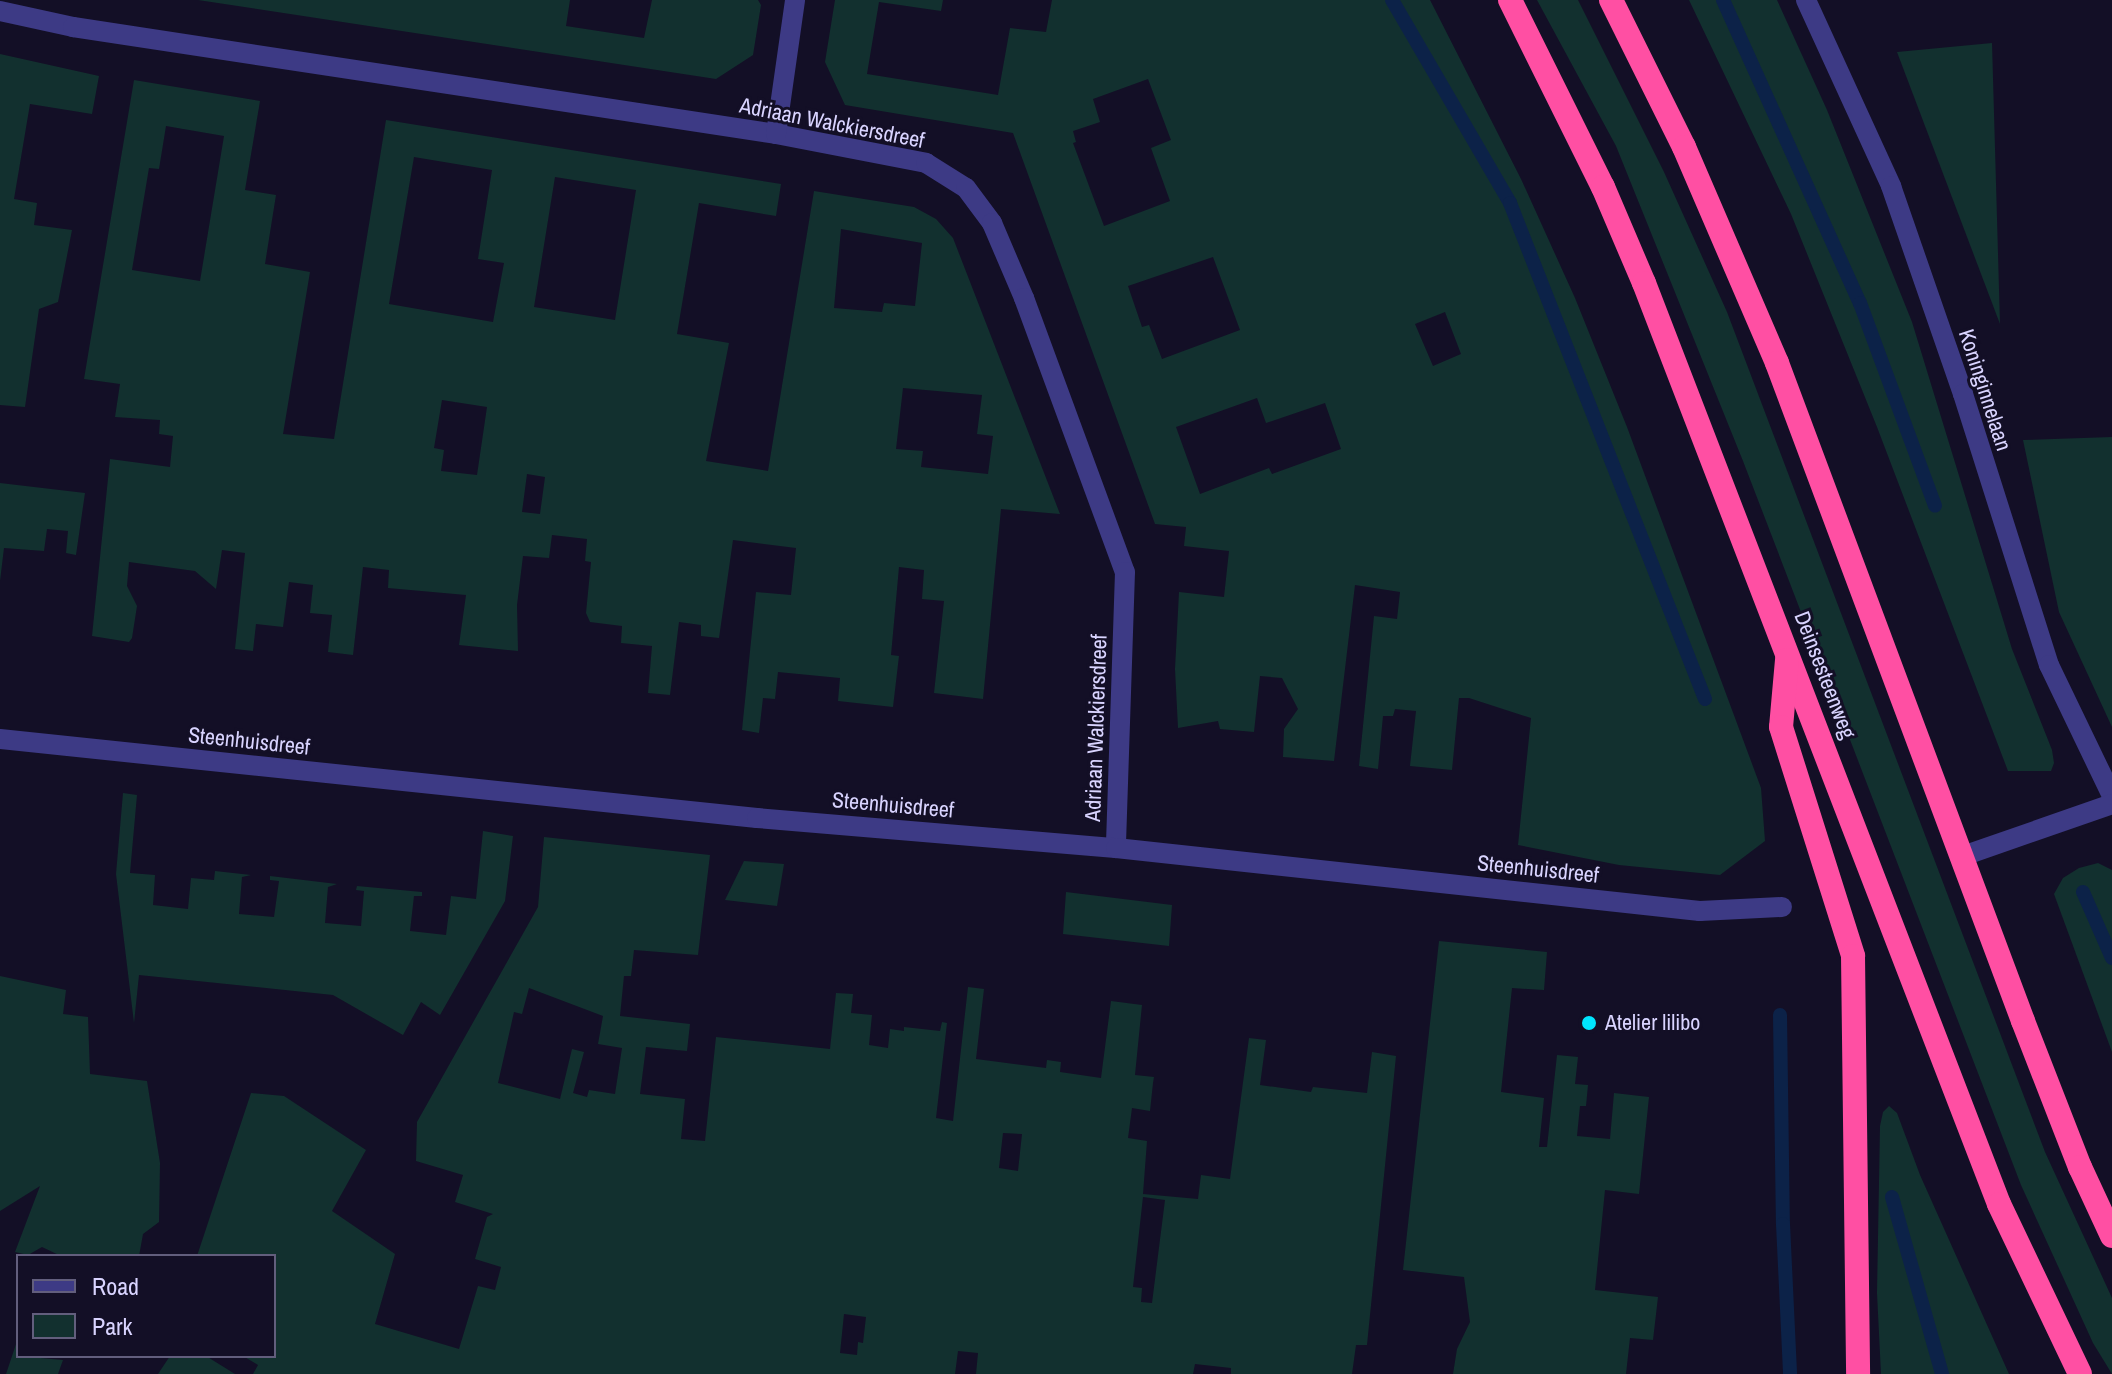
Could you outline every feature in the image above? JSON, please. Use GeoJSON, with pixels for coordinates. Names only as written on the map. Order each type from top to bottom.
{"type":"FeatureCollection","features":[{"type":"Feature","properties":{"kind":"highway","name":"Deinsesteenweg"},"geometry":{"type":"LineString","coordinates":[[1510,0],[1609,200],[1788,651],[1999,1204],[2080,1374]]}},
{"type":"Feature","properties":{"kind":"highway"},"geometry":{"type":"LineString","coordinates":[[1611,0],[1684,147],[1777,363],[1960,857],[2080,1167],[2112,1236]]}},
{"type":"Feature","properties":{"kind":"highway"},"geometry":{"type":"LineString","coordinates":[[1788,651],[1781,727],[1853,956],[1858,1374]]}},
{"type":"Feature","properties":{"kind":"street"},"geometry":{"type":"LineString","coordinates":[[776,134],[795,0]]}},
{"type":"Feature","properties":{"kind":"street","name":"Koninginnelaan"},"geometry":{"type":"LineString","coordinates":[[1806,0],[1891,186],[1963,394],[2049,665],[2112,796]]}},
{"type":"Feature","properties":{"kind":"street","name":"Adriaan Walckiersdreef"},"geometry":{"type":"LineString","coordinates":[[0,11],[73,27],[776,134],[926,163],[966,188],[992,223],[1024,298],[1125,572],[1116,848]]}},
{"type":"Feature","properties":{"kind":"street","name":"Steenhuisdreef"},"geometry":{"type":"LineString","coordinates":[[0,739],[742,817],[1116,848],[1700,911],[1782,907]]}},
{"type":"Feature","properties":{"kind":"street"},"geometry":{"type":"LineString","coordinates":[[1960,857],[2112,804]]}},
{"type":"Feature","properties":{"kind":"green space"},"geometry":{"type":"Polygon","coordinates":[[[198,0],[570,0],[566,26],[644,38],[652,0],[758,0],[761,5],[753,55],[716,79],[198,0]]]}},
{"type":"Feature","properties":{"kind":"green space"},"geometry":{"type":"Polygon","coordinates":[[[835,0],[943,0],[941,11],[879,2],[867,74],[998,95],[1010,28],[1046,32],[1052,0],[1430,0],[1521,179],[1575,298],[1627,427],[1761,788],[1765,841],[1720,875],[1619,865],[1518,845],[1531,718],[1469,698],[1459,698],[1452,770],[1410,766],[1416,711],[1395,709],[1393,716],[1383,716],[1378,769],[1359,766],[1374,616],[1397,619],[1400,592],[1355,585],[1334,761],[1283,757],[1284,729],[1298,709],[1282,678],[1260,676],[1254,732],[1220,729],[1218,721],[1178,728],[1175,669],[1179,592],[1224,597],[1229,551],[1184,546],[1186,527],[1155,524],[1013,133],[845,105],[825,62],[835,0]],[[1148,79],[1093,99],[1100,122],[1073,131],[1076,142],[1073,143],[1104,226],[1170,201],[1151,148],[1171,140],[1148,79]],[[1213,257],[1128,286],[1142,327],[1149,325],[1162,359],[1240,330],[1213,257]],[[1445,312],[1415,324],[1433,366],[1461,354],[1445,312]],[[1257,398],[1176,427],[1200,494],[1269,468],[1272,474],[1341,449],[1325,403],[1266,423],[1257,398]]]}},
{"type":"Feature","properties":{"kind":"green space"},"geometry":{"type":"Polygon","coordinates":[[[1537,0],[1578,0],[1664,172],[1727,312],[2045,1152],[2112,1298],[2112,1374],[2093,1343],[2021,1185],[1743,461],[1616,146],[1537,0]]]}},
{"type":"Feature","properties":{"kind":"green space"},"geometry":{"type":"Polygon","coordinates":[[[1689,0],[1777,0],[1827,110],[1912,322],[2012,649],[2052,750],[2054,763],[2051,771],[2008,771],[1877,427],[1791,214],[1689,0]]]}},
{"type":"Feature","properties":{"kind":"green space"},"geometry":{"type":"Polygon","coordinates":[[[1992,43],[2000,324],[1897,52],[1992,43]]]}},
{"type":"Feature","properties":{"kind":"green space"},"geometry":{"type":"Polygon","coordinates":[[[0,54],[99,76],[92,114],[30,104],[14,199],[37,203],[34,225],[72,230],[58,302],[39,309],[25,407],[0,405],[0,54]]]}},
{"type":"Feature","properties":{"kind":"green space"},"geometry":{"type":"Polygon","coordinates":[[[134,80],[260,101],[245,190],[276,195],[265,264],[310,272],[283,434],[334,439],[386,120],[781,184],[776,216],[699,203],[677,334],[729,343],[706,461],[768,471],[814,191],[914,207],[936,219],[953,238],[1060,514],[1001,509],[983,699],[934,693],[944,601],[922,599],[924,570],[899,567],[891,655],[899,656],[893,707],[838,701],[840,678],[778,672],[775,699],[763,698],[759,733],[742,730],[756,592],[791,595],[796,548],[733,540],[719,638],[701,636],[701,625],[679,622],[670,695],[648,693],[652,646],[621,643],[622,626],[590,622],[586,613],[591,562],[585,561],[587,539],[552,535],[549,558],[523,556],[517,605],[518,651],[459,645],[466,595],[388,588],[389,570],[363,567],[353,655],[328,652],[332,615],[310,613],[313,585],[289,582],[283,627],[256,624],[253,651],[235,649],[245,553],[222,550],[216,589],[195,571],[129,562],[127,586],[137,606],[132,638],[129,642],[92,636],[110,459],[170,467],[173,436],[159,434],[160,420],[115,417],[120,384],[84,379],[134,80]],[[166,126],[159,169],[149,168],[132,270],[200,281],[224,136],[166,126]],[[414,157],[389,304],[493,322],[504,263],[478,259],[492,170],[414,157]],[[555,177],[534,307],[615,320],[636,190],[555,177]],[[841,229],[834,308],[882,312],[884,303],[915,306],[922,243],[841,229]],[[903,388],[896,449],[923,451],[921,467],[988,474],[993,436],[977,434],[982,395],[903,388]],[[442,400],[434,448],[444,450],[441,471],[477,475],[487,407],[442,400]],[[527,474],[522,512],[540,514],[545,477],[527,474]]]}},
{"type":"Feature","properties":{"kind":"green space"},"geometry":{"type":"Polygon","coordinates":[[[2112,437],[2112,727],[2059,612],[2023,440],[2112,437]]]}},
{"type":"Feature","properties":{"kind":"green space"},"geometry":{"type":"Polygon","coordinates":[[[0,483],[85,493],[76,555],[66,553],[68,531],[47,529],[44,551],[4,548],[0,581],[0,483]]]}},
{"type":"Feature","properties":{"kind":"green space"},"geometry":{"type":"Polygon","coordinates":[[[123,793],[137,795],[130,873],[155,875],[153,905],[188,909],[191,878],[214,880],[215,871],[251,875],[242,877],[239,914],[274,917],[279,881],[270,880],[270,876],[337,884],[328,887],[325,923],[361,926],[364,891],[356,890],[357,886],[422,892],[422,896],[414,896],[410,931],[446,935],[451,896],[476,899],[483,831],[513,836],[505,901],[440,1015],[421,1002],[403,1035],[333,995],[139,975],[134,1023],[116,874],[123,793]]]}},
{"type":"Feature","properties":{"kind":"green space"},"geometry":{"type":"Polygon","coordinates":[[[544,837],[710,855],[698,955],[634,950],[631,976],[624,976],[620,1016],[690,1024],[687,1051],[646,1047],[640,1094],[685,1099],[681,1139],[705,1141],[716,1037],[830,1049],[836,993],[853,994],[851,1013],[872,1015],[869,1045],[888,1048],[890,1029],[904,1031],[904,1027],[940,1031],[942,1022],[947,1023],[936,1118],[953,1121],[968,987],[984,989],[976,1059],[1046,1068],[1047,1060],[1061,1062],[1060,1072],[1101,1078],[1111,1001],[1142,1005],[1135,1075],[1154,1077],[1150,1111],[1132,1108],[1128,1138],[1147,1141],[1143,1194],[1198,1199],[1201,1175],[1230,1179],[1249,1038],[1266,1040],[1260,1085],[1311,1092],[1313,1087],[1367,1093],[1372,1052],[1396,1056],[1367,1345],[1356,1345],[1352,1374],[1231,1374],[1231,1368],[1195,1364],[1193,1374],[976,1374],[978,1353],[958,1351],[955,1374],[253,1374],[258,1365],[246,1358],[276,1358],[276,1254],[198,1254],[251,1093],[284,1096],[366,1150],[332,1211],[395,1254],[375,1324],[459,1349],[478,1286],[495,1290],[501,1267],[475,1259],[487,1217],[493,1214],[455,1202],[463,1175],[416,1161],[417,1122],[538,907],[544,837]],[[529,988],[522,1014],[514,1012],[498,1083],[560,1099],[572,1049],[584,1052],[573,1093],[587,1097],[589,1090],[615,1094],[622,1048],[598,1044],[603,1016],[529,988]],[[1003,1133],[999,1168],[1018,1171],[1022,1134],[1003,1133]],[[1143,1197],[1133,1287],[1142,1288],[1141,1302],[1152,1303],[1165,1200],[1143,1197]],[[844,1314],[840,1353],[857,1355],[858,1342],[863,1343],[866,1317],[844,1314]]]}},
{"type":"Feature","properties":{"kind":"green space"},"geometry":{"type":"Polygon","coordinates":[[[744,861],[784,864],[777,906],[725,900],[744,861]]]}},
{"type":"Feature","properties":{"kind":"green space"},"geometry":{"type":"Polygon","coordinates":[[[2098,863],[2112,870],[2112,1052],[2054,894],[2063,878],[2079,868],[2098,863]]]}},
{"type":"Feature","properties":{"kind":"green space"},"geometry":{"type":"Polygon","coordinates":[[[1066,892],[1172,905],[1169,946],[1063,934],[1066,892]]]}},
{"type":"Feature","properties":{"kind":"green space"},"geometry":{"type":"Polygon","coordinates":[[[1439,941],[1547,952],[1544,990],[1512,988],[1501,1092],[1544,1098],[1539,1147],[1547,1147],[1557,1055],[1578,1057],[1575,1084],[1588,1085],[1586,1106],[1580,1106],[1577,1136],[1610,1139],[1614,1093],[1649,1097],[1639,1194],[1605,1190],[1595,1290],[1658,1297],[1653,1340],[1630,1338],[1626,1374],[1453,1374],[1457,1349],[1470,1322],[1464,1277],[1403,1270],[1439,941]]]}},
{"type":"Feature","properties":{"kind":"green space"},"geometry":{"type":"Polygon","coordinates":[[[0,976],[66,990],[63,1014],[88,1017],[90,1074],[147,1081],[160,1163],[159,1222],[143,1234],[139,1254],[57,1254],[42,1247],[30,1254],[15,1252],[40,1186],[0,1211],[0,976]]]}},
{"type":"Feature","properties":{"kind":"green space"},"geometry":{"type":"Polygon","coordinates":[[[1889,1106],[1897,1113],[1920,1175],[2009,1374],[1881,1374],[1877,1293],[1880,1126],[1883,1112],[1889,1106]]]}},
{"type":"Feature","properties":{"kind":"green space"},"geometry":{"type":"Polygon","coordinates":[[[16,1344],[16,1358],[63,1360],[58,1374],[6,1374],[16,1344]]]}},
{"type":"Feature","properties":{"kind":"green space"},"geometry":{"type":"Polygon","coordinates":[[[169,1358],[209,1358],[235,1374],[158,1374],[169,1358]]]}},
{"type":"Feature","properties":{"kind":"waterway"},"geometry":{"type":"LineString","coordinates":[[1392,0],[1510,203],[1705,699]]}},
{"type":"Feature","properties":{"kind":"waterway"},"geometry":{"type":"LineString","coordinates":[[1723,0],[1860,303],[1935,506]]}},
{"type":"Feature","properties":{"kind":"waterway"},"geometry":{"type":"LineString","coordinates":[[2083,892],[2112,958]]}},
{"type":"Feature","properties":{"kind":"waterway"},"geometry":{"type":"LineString","coordinates":[[1780,1015],[1783,1224],[1790,1374]]}},
{"type":"Feature","properties":{"kind":"waterway"},"geometry":{"type":"LineString","coordinates":[[1892,1197],[1942,1374]]}},
{"type":"Feature","properties":{"kind":"place","name":"Atelier lilibo"},"geometry":{"type":"Point","coordinates":[1589,1023]}}]}
